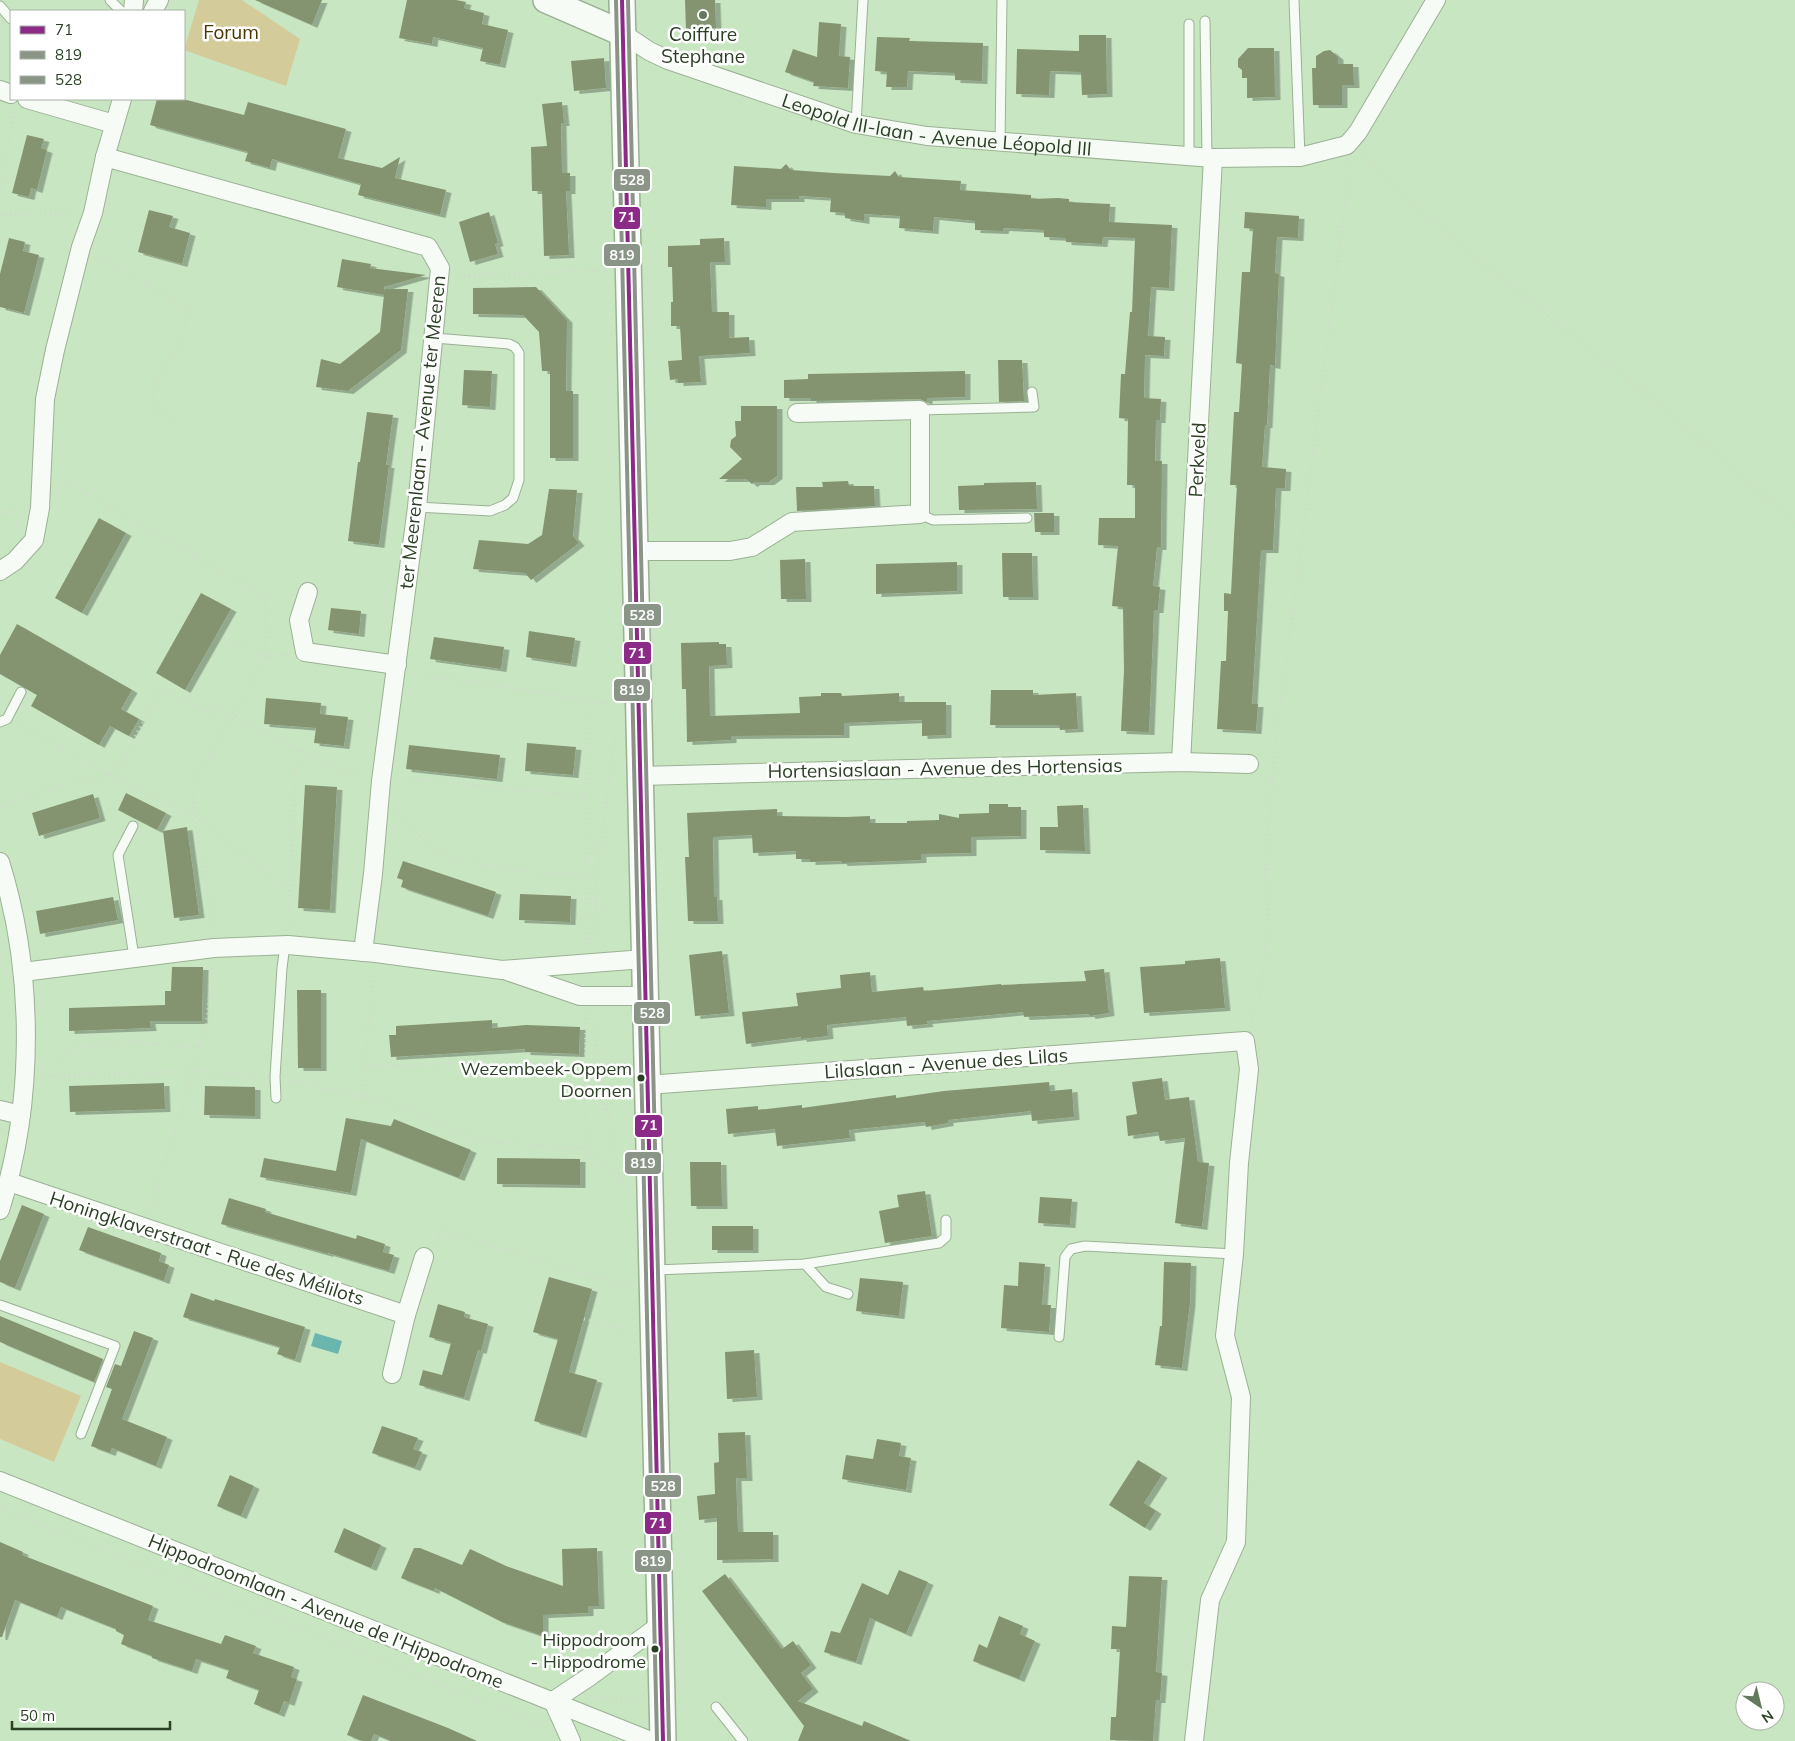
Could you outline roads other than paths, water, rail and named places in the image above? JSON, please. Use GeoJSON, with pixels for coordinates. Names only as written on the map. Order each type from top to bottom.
{"type":"FeatureCollection","features":[{"type":"Feature","properties":{"kind":"main road","name":"Leopold III-laan - Avenue Léopold III"},"geometry":{"type":"LineString","coordinates":[[546,0],[622,33]]}},
{"type":"Feature","properties":{"kind":"main road"},"geometry":{"type":"LineString","coordinates":[[622,0],[663,1741]]}},
{"type":"Feature","properties":{"kind":"street","name":"Leopold III-laan - Avenue Léopold III"},"geometry":{"type":"LineString","coordinates":[[622,33],[649,51],[664,58],[856,124],[928,136],[1210,158],[1300,157],[1347,145],[1358,132],[1436,0]]}},
{"type":"Feature","properties":{"kind":"street"},"geometry":{"type":"LineString","coordinates":[[22,100],[114,124]]}},
{"type":"Feature","properties":{"kind":"street"},"geometry":{"type":"LineString","coordinates":[[0,572],[16,561],[34,540],[40,508],[45,400],[55,350],[81,248],[93,213],[105,157],[122,100]]}},
{"type":"Feature","properties":{"kind":"street","name":"ter Meerenlaan - Avenue ter Meeren"},"geometry":{"type":"LineString","coordinates":[[105,157],[428,247],[440,268],[417,508],[381,781],[373,874],[370,952]]}},
{"type":"Feature","properties":{"kind":"street","name":"Perkveld"},"geometry":{"type":"LineString","coordinates":[[1181,762],[1210,158]]}},
{"type":"Feature","properties":{"kind":"street"},"geometry":{"type":"LineString","coordinates":[[634,551],[730,551],[752,546],[792,522],[920,514],[920,410],[797,413]]}},
{"type":"Feature","properties":{"kind":"street"},"geometry":{"type":"LineString","coordinates":[[308,592],[299,620],[305,652],[397,668]]}},
{"type":"Feature","properties":{"kind":"street","name":"Hortensiaslaan - Avenue des Hortensias"},"geometry":{"type":"LineString","coordinates":[[640,776],[1181,762],[1250,764]]}},
{"type":"Feature","properties":{"kind":"street"},"geometry":{"type":"LineString","coordinates":[[0,862],[10,892],[23,972],[26,1022],[21,1115],[9,1182],[0,1210]]}},
{"type":"Feature","properties":{"kind":"street"},"geometry":{"type":"LineString","coordinates":[[23,972],[214,948],[286,945],[370,952],[502,970],[580,996],[645,996]]}},
{"type":"Feature","properties":{"kind":"street"},"geometry":{"type":"LineString","coordinates":[[502,970],[644,959]]}},
{"type":"Feature","properties":{"kind":"street","name":"Lilaslaan - Avenue des Lilas"},"geometry":{"type":"LineString","coordinates":[[647,1085],[1244,1040],[1249,1069],[1239,1163],[1234,1254]]}},
{"type":"Feature","properties":{"kind":"street"},"geometry":{"type":"LineString","coordinates":[[0,1110],[21,1115]]}},
{"type":"Feature","properties":{"kind":"street","name":"Honingklaverstraat - Rue des Mélilots"},"geometry":{"type":"LineString","coordinates":[[9,1182],[406,1315]]}},
{"type":"Feature","properties":{"kind":"street"},"geometry":{"type":"LineString","coordinates":[[1194,1741],[1210,1600],[1236,1542],[1241,1397],[1225,1336],[1234,1254]]}},
{"type":"Feature","properties":{"kind":"street"},"geometry":{"type":"LineString","coordinates":[[392,1374],[406,1315],[424,1256]]}},
{"type":"Feature","properties":{"kind":"street","name":"Hippodroomlaan - Avenue de l'Hippodrome"},"geometry":{"type":"LineString","coordinates":[[0,1481],[651,1741]]}},
{"type":"Feature","properties":{"kind":"street"},"geometry":{"type":"LineString","coordinates":[[571,1741],[554,1702],[590,1686],[660,1625]]}},
{"type":"Feature","properties":{"kind":"lane"},"geometry":{"type":"LineString","coordinates":[[110,0],[120,10]]}},
{"type":"Feature","properties":{"kind":"lane"},"geometry":{"type":"LineString","coordinates":[[856,124],[863,0]]}},
{"type":"Feature","properties":{"kind":"lane"},"geometry":{"type":"LineString","coordinates":[[1000,142],[1002,0]]}},
{"type":"Feature","properties":{"kind":"lane"},"geometry":{"type":"LineString","coordinates":[[1294,0],[1300,157]]}},
{"type":"Feature","properties":{"kind":"lane"},"geometry":{"type":"LineString","coordinates":[[0,6],[10,18]]}},
{"type":"Feature","properties":{"kind":"lane"},"geometry":{"type":"LineString","coordinates":[[1205,21],[1210,158]]}},
{"type":"Feature","properties":{"kind":"lane"},"geometry":{"type":"LineString","coordinates":[[1189,24],[1189,156]]}},
{"type":"Feature","properties":{"kind":"lane"},"geometry":{"type":"LineString","coordinates":[[417,508],[490,510],[505,505],[513,498],[519,480],[519,353],[515,347],[509,344],[434,338]]}},
{"type":"Feature","properties":{"kind":"lane"},"geometry":{"type":"LineString","coordinates":[[920,410],[1034,407],[1032,392]]}},
{"type":"Feature","properties":{"kind":"lane"},"geometry":{"type":"LineString","coordinates":[[920,514],[933,520],[1027,518]]}},
{"type":"Feature","properties":{"kind":"lane"},"geometry":{"type":"LineString","coordinates":[[3,721],[21,692]]}},
{"type":"Feature","properties":{"kind":"lane"},"geometry":{"type":"LineString","coordinates":[[133,826],[118,855],[134,957]]}},
{"type":"Feature","properties":{"kind":"lane"},"geometry":{"type":"LineString","coordinates":[[276,1098],[275,1077],[282,968],[286,945]]}},
{"type":"Feature","properties":{"kind":"lane"},"geometry":{"type":"LineString","coordinates":[[651,1282],[805,1264],[939,1243],[946,1237],[946,1220]]}},
{"type":"Feature","properties":{"kind":"lane"},"geometry":{"type":"LineString","coordinates":[[1059,1337],[1065,1257],[1070,1249],[1085,1246],[1234,1254]]}},
{"type":"Feature","properties":{"kind":"lane"},"geometry":{"type":"LineString","coordinates":[[805,1264],[826,1287],[848,1294]]}},
{"type":"Feature","properties":{"kind":"lane"},"geometry":{"type":"LineString","coordinates":[[0,1305],[115,1346],[81,1434]]}},
{"type":"Feature","properties":{"kind":"lane"},"geometry":{"type":"LineString","coordinates":[[716,1707],[743,1741]]}},
{"type":"Feature","properties":{"kind":"water"},"geometry":{"type":"Polygon","coordinates":[[[315,1333],[342,1341],[338,1354],[311,1346],[315,1333]]]}},
{"type":"Feature","properties":{"kind":"place","name":"Coiffure Stephane"},"geometry":{"type":"Point","coordinates":[703,15]}},
{"type":"Feature","properties":{"kind":"place","name":"Wezembeek-Oppem Doornen"},"geometry":{"type":"Point","coordinates":[641,1078]}},
{"type":"Feature","properties":{"kind":"place","name":"Hippodroom - Hippodrome"},"geometry":{"type":"Point","coordinates":[655,1649]}},
{"type":"Feature","properties":{"kind":"park label","name":"Forum"},"geometry":{"type":"Point","coordinates":[231,32]}}]}
